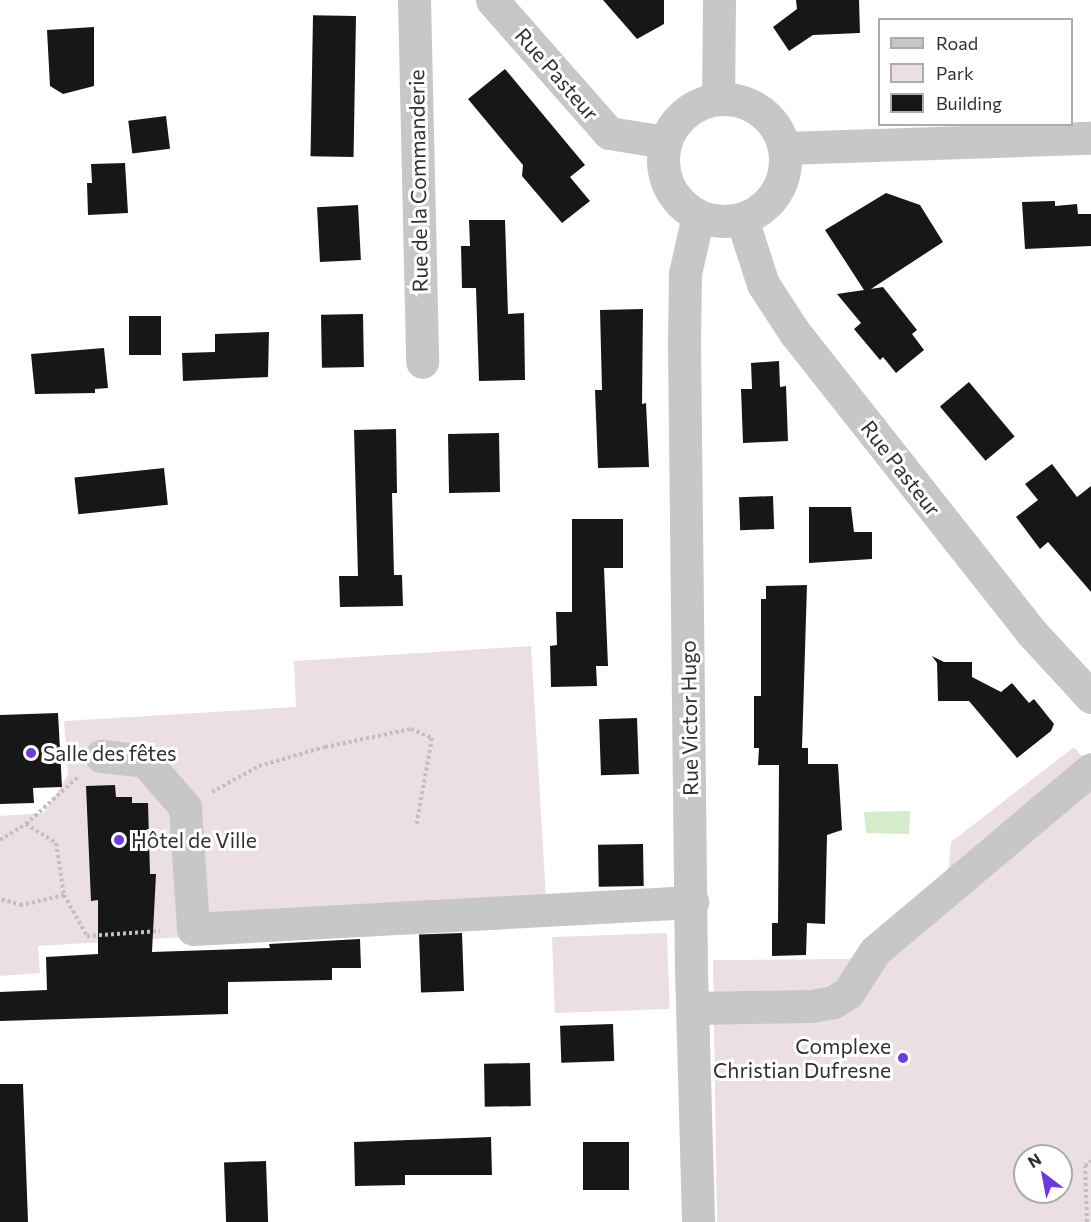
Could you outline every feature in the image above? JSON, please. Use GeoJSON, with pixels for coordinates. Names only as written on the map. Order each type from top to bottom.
{"type":"FeatureCollection","features":[{"type":"Feature","properties":{"kind":"street","name":"Rue de la Commanderie"},"geometry":{"type":"LineString","coordinates":[[414,0],[423,362]]}},
{"type":"Feature","properties":{"kind":"street","name":"Rue Pasteur"},"geometry":{"type":"LineString","coordinates":[[492,0],[609,133],[665,142]]}},
{"type":"Feature","properties":{"kind":"street"},"geometry":{"type":"LineString","coordinates":[[718,99],[719,0]]}},
{"type":"Feature","properties":{"kind":"street"},"geometry":{"type":"LineString","coordinates":[[718,99],[754,106],[768,116],[785,148],[781,184],[772,200],[742,219],[712,221],[698,216],[672,193],[662,160],[665,142],[685,112],[718,99]]}},
{"type":"Feature","properties":{"kind":"street"},"geometry":{"type":"LineString","coordinates":[[785,148],[1091,138]]}},
{"type":"Feature","properties":{"kind":"street","name":"Rue Victor Hugo"},"geometry":{"type":"LineString","coordinates":[[698,216],[685,273],[684,344],[692,1008],[698,1222]]}},
{"type":"Feature","properties":{"kind":"street","name":"Rue Pasteur"},"geometry":{"type":"LineString","coordinates":[[742,219],[763,284],[795,333],[1032,633],[1091,698]]}},
{"type":"Feature","properties":{"kind":"street"},"geometry":{"type":"LineString","coordinates":[[101,756],[145,761],[185,807],[193,929],[692,902]]}},
{"type":"Feature","properties":{"kind":"street"},"geometry":{"type":"LineString","coordinates":[[692,1008],[811,1006],[833,1002],[848,993],[875,951],[1091,769]]}},
{"type":"Feature","properties":{"kind":"path"},"geometry":{"type":"LineString","coordinates":[[185,807],[259,766],[325,747],[411,729],[432,738],[416,827]]}},
{"type":"Feature","properties":{"kind":"path"},"geometry":{"type":"LineString","coordinates":[[0,840],[27,824],[101,756]]}},
{"type":"Feature","properties":{"kind":"path"},"geometry":{"type":"LineString","coordinates":[[27,824],[56,843],[64,895],[87,936],[193,929]]}},
{"type":"Feature","properties":{"kind":"path"},"geometry":{"type":"LineString","coordinates":[[0,899],[22,905],[64,895]]}},
{"type":"Feature","properties":{"kind":"path"},"geometry":{"type":"LineString","coordinates":[[1087,1222],[1085,1166],[1091,1161]]}},
{"type":"Feature","properties":{"kind":"green space"},"geometry":{"type":"Polygon","coordinates":[[[531,646],[547,915],[38,946],[40,973],[0,976],[0,816],[44,813],[68,775],[64,721],[296,707],[294,661],[531,646]]]}},
{"type":"Feature","properties":{"kind":"green space","name":"Complexe Christian Dufresne"},"geometry":{"type":"Polygon","coordinates":[[[1074,747],[1091,767],[1091,1222],[717,1222],[713,960],[850,959],[948,876],[951,842],[1074,747]]]}},
{"type":"Feature","properties":{"kind":"green space"},"geometry":{"type":"Polygon","coordinates":[[[667,933],[670,1009],[555,1013],[552,937],[667,933]]]}},
{"type":"Feature","properties":{"kind":"shaded area"},"geometry":{"type":"Polygon","coordinates":[[[910,811],[909,834],[866,833],[864,812],[910,811]]]}},
{"type":"Feature","properties":{"kind":"building"},"geometry":{"type":"Polygon","coordinates":[[[603,0],[664,0],[664,24],[637,39],[603,0]]]}},
{"type":"Feature","properties":{"kind":"building"},"geometry":{"type":"Polygon","coordinates":[[[796,0],[859,0],[860,33],[813,35],[789,51],[773,27],[797,9],[796,0]]]}},
{"type":"Feature","properties":{"kind":"building"},"geometry":{"type":"Polygon","coordinates":[[[313,15],[356,16],[354,157],[311,156],[313,15]]]}},
{"type":"Feature","properties":{"kind":"building"},"geometry":{"type":"Polygon","coordinates":[[[94,27],[94,86],[63,94],[50,86],[47,30],[94,27]]]}},
{"type":"Feature","properties":{"kind":"building"},"geometry":{"type":"Polygon","coordinates":[[[505,69],[585,165],[570,177],[590,201],[562,223],[522,176],[523,165],[468,99],[505,69]]]}},
{"type":"Feature","properties":{"kind":"building"},"geometry":{"type":"Polygon","coordinates":[[[166,116],[170,149],[132,153],[128,121],[166,116]]]}},
{"type":"Feature","properties":{"kind":"building"},"geometry":{"type":"Polygon","coordinates":[[[125,163],[128,213],[88,215],[87,183],[92,183],[91,164],[125,163]]]}},
{"type":"Feature","properties":{"kind":"building"},"geometry":{"type":"Polygon","coordinates":[[[886,193],[920,205],[943,242],[871,289],[883,287],[917,330],[912,334],[924,350],[896,373],[883,357],[880,360],[854,329],[861,323],[837,294],[864,290],[825,230],[886,193]]]}},
{"type":"Feature","properties":{"kind":"building"},"geometry":{"type":"Polygon","coordinates":[[[1055,201],[1055,206],[1077,204],[1078,214],[1091,214],[1091,246],[1025,249],[1022,202],[1055,201]]]}},
{"type":"Feature","properties":{"kind":"building"},"geometry":{"type":"Polygon","coordinates":[[[358,205],[361,260],[320,262],[317,207],[358,205]]]}},
{"type":"Feature","properties":{"kind":"building"},"geometry":{"type":"Polygon","coordinates":[[[469,220],[505,220],[508,314],[524,313],[525,380],[479,381],[476,288],[462,288],[461,246],[470,246],[469,220]]]}},
{"type":"Feature","properties":{"kind":"building"},"geometry":{"type":"Polygon","coordinates":[[[643,309],[642,404],[646,403],[649,467],[598,468],[595,390],[602,390],[600,310],[643,309]]]}},
{"type":"Feature","properties":{"kind":"building"},"geometry":{"type":"Polygon","coordinates":[[[363,314],[364,367],[322,368],[321,315],[363,314]]]}},
{"type":"Feature","properties":{"kind":"building"},"geometry":{"type":"Polygon","coordinates":[[[129,316],[161,316],[161,355],[129,355],[129,316]]]}},
{"type":"Feature","properties":{"kind":"building"},"geometry":{"type":"Polygon","coordinates":[[[269,332],[268,377],[183,381],[182,353],[215,352],[215,334],[269,332]]]}},
{"type":"Feature","properties":{"kind":"building"},"geometry":{"type":"Polygon","coordinates":[[[104,348],[108,388],[95,389],[95,393],[35,394],[31,354],[104,348]]]}},
{"type":"Feature","properties":{"kind":"building"},"geometry":{"type":"Polygon","coordinates":[[[779,361],[780,387],[786,386],[788,441],[743,443],[741,389],[752,389],[751,363],[779,361]]]}},
{"type":"Feature","properties":{"kind":"building"},"geometry":{"type":"Polygon","coordinates":[[[969,382],[1015,436],[986,461],[940,406],[969,382]]]}},
{"type":"Feature","properties":{"kind":"building"},"geometry":{"type":"Polygon","coordinates":[[[396,429],[397,493],[392,493],[394,575],[402,575],[403,606],[340,607],[339,576],[358,576],[354,430],[396,429]]]}},
{"type":"Feature","properties":{"kind":"building"},"geometry":{"type":"Polygon","coordinates":[[[499,433],[500,492],[449,493],[448,434],[499,433]]]}},
{"type":"Feature","properties":{"kind":"building"},"geometry":{"type":"Polygon","coordinates":[[[1052,464],[1077,497],[1091,486],[1091,592],[1048,542],[1040,549],[1016,517],[1038,500],[1025,484],[1052,464]]]}},
{"type":"Feature","properties":{"kind":"building"},"geometry":{"type":"Polygon","coordinates":[[[164,468],[168,505],[78,514],[74,477],[164,468]]]}},
{"type":"Feature","properties":{"kind":"building"},"geometry":{"type":"Polygon","coordinates":[[[773,496],[774,529],[740,530],[739,497],[773,496]]]}},
{"type":"Feature","properties":{"kind":"building"},"geometry":{"type":"Polygon","coordinates":[[[809,507],[851,507],[854,532],[872,532],[872,559],[809,563],[809,507]]]}},
{"type":"Feature","properties":{"kind":"building"},"geometry":{"type":"Polygon","coordinates":[[[572,519],[623,519],[623,568],[604,568],[608,666],[596,666],[597,686],[551,687],[550,646],[557,645],[556,612],[572,612],[572,519]]]}},
{"type":"Feature","properties":{"kind":"building"},"geometry":{"type":"Polygon","coordinates":[[[807,585],[802,748],[808,748],[808,764],[838,764],[842,830],[827,835],[825,924],[807,923],[806,955],[772,956],[772,923],[778,923],[779,765],[758,765],[759,748],[754,748],[754,696],[761,696],[761,599],[766,599],[766,586],[807,585]]]}},
{"type":"Feature","properties":{"kind":"building"},"geometry":{"type":"Polygon","coordinates":[[[932,656],[944,662],[972,662],[972,677],[1001,692],[1012,683],[1029,703],[1034,699],[1054,724],[1051,731],[1017,758],[969,701],[938,701],[937,663],[932,656]]]}},
{"type":"Feature","properties":{"kind":"building","name":"Salle des fêtes"},"geometry":{"type":"Polygon","coordinates":[[[58,713],[62,787],[33,788],[34,803],[0,804],[0,715],[58,713]]]}},
{"type":"Feature","properties":{"kind":"building"},"geometry":{"type":"Polygon","coordinates":[[[637,718],[639,774],[601,775],[599,719],[637,718]]]}},
{"type":"Feature","properties":{"kind":"building"},"geometry":{"type":"Polygon","coordinates":[[[115,785],[116,797],[132,797],[132,803],[148,803],[150,874],[156,874],[152,952],[270,948],[269,944],[360,939],[361,968],[332,968],[332,980],[228,982],[228,1014],[0,1021],[0,992],[47,990],[46,957],[98,954],[98,900],[91,901],[86,786],[115,785]]]}},
{"type":"Feature","properties":{"kind":"building"},"geometry":{"type":"Polygon","coordinates":[[[643,844],[644,886],[599,887],[598,845],[643,844]]]}},
{"type":"Feature","properties":{"kind":"building"},"geometry":{"type":"Polygon","coordinates":[[[462,933],[464,991],[421,992],[419,935],[462,933]]]}},
{"type":"Feature","properties":{"kind":"building"},"geometry":{"type":"Polygon","coordinates":[[[613,1024],[614,1061],[561,1063],[560,1026],[613,1024]]]}},
{"type":"Feature","properties":{"kind":"building"},"geometry":{"type":"Polygon","coordinates":[[[530,1063],[531,1106],[485,1107],[484,1064],[530,1063]]]}},
{"type":"Feature","properties":{"kind":"building"},"geometry":{"type":"Polygon","coordinates":[[[0,1084],[23,1084],[28,1222],[0,1222],[0,1084]]]}},
{"type":"Feature","properties":{"kind":"building"},"geometry":{"type":"Polygon","coordinates":[[[491,1137],[492,1175],[405,1175],[405,1185],[355,1186],[354,1142],[491,1137]]]}},
{"type":"Feature","properties":{"kind":"building"},"geometry":{"type":"Polygon","coordinates":[[[583,1142],[629,1142],[629,1190],[583,1190],[583,1142]]]}},
{"type":"Feature","properties":{"kind":"building"},"geometry":{"type":"Polygon","coordinates":[[[266,1161],[268,1222],[226,1222],[224,1162],[266,1161]]]}},
{"type":"Feature","properties":{"kind":"place","name":"Salle des fêtes"},"geometry":{"type":"Point","coordinates":[31,753]}},
{"type":"Feature","properties":{"kind":"place","name":"Hôtel de Ville"},"geometry":{"type":"Point","coordinates":[119,840]}},
{"type":"Feature","properties":{"kind":"place","name":"Complexe Christian Dufresne"},"geometry":{"type":"Point","coordinates":[903,1058]}}]}
